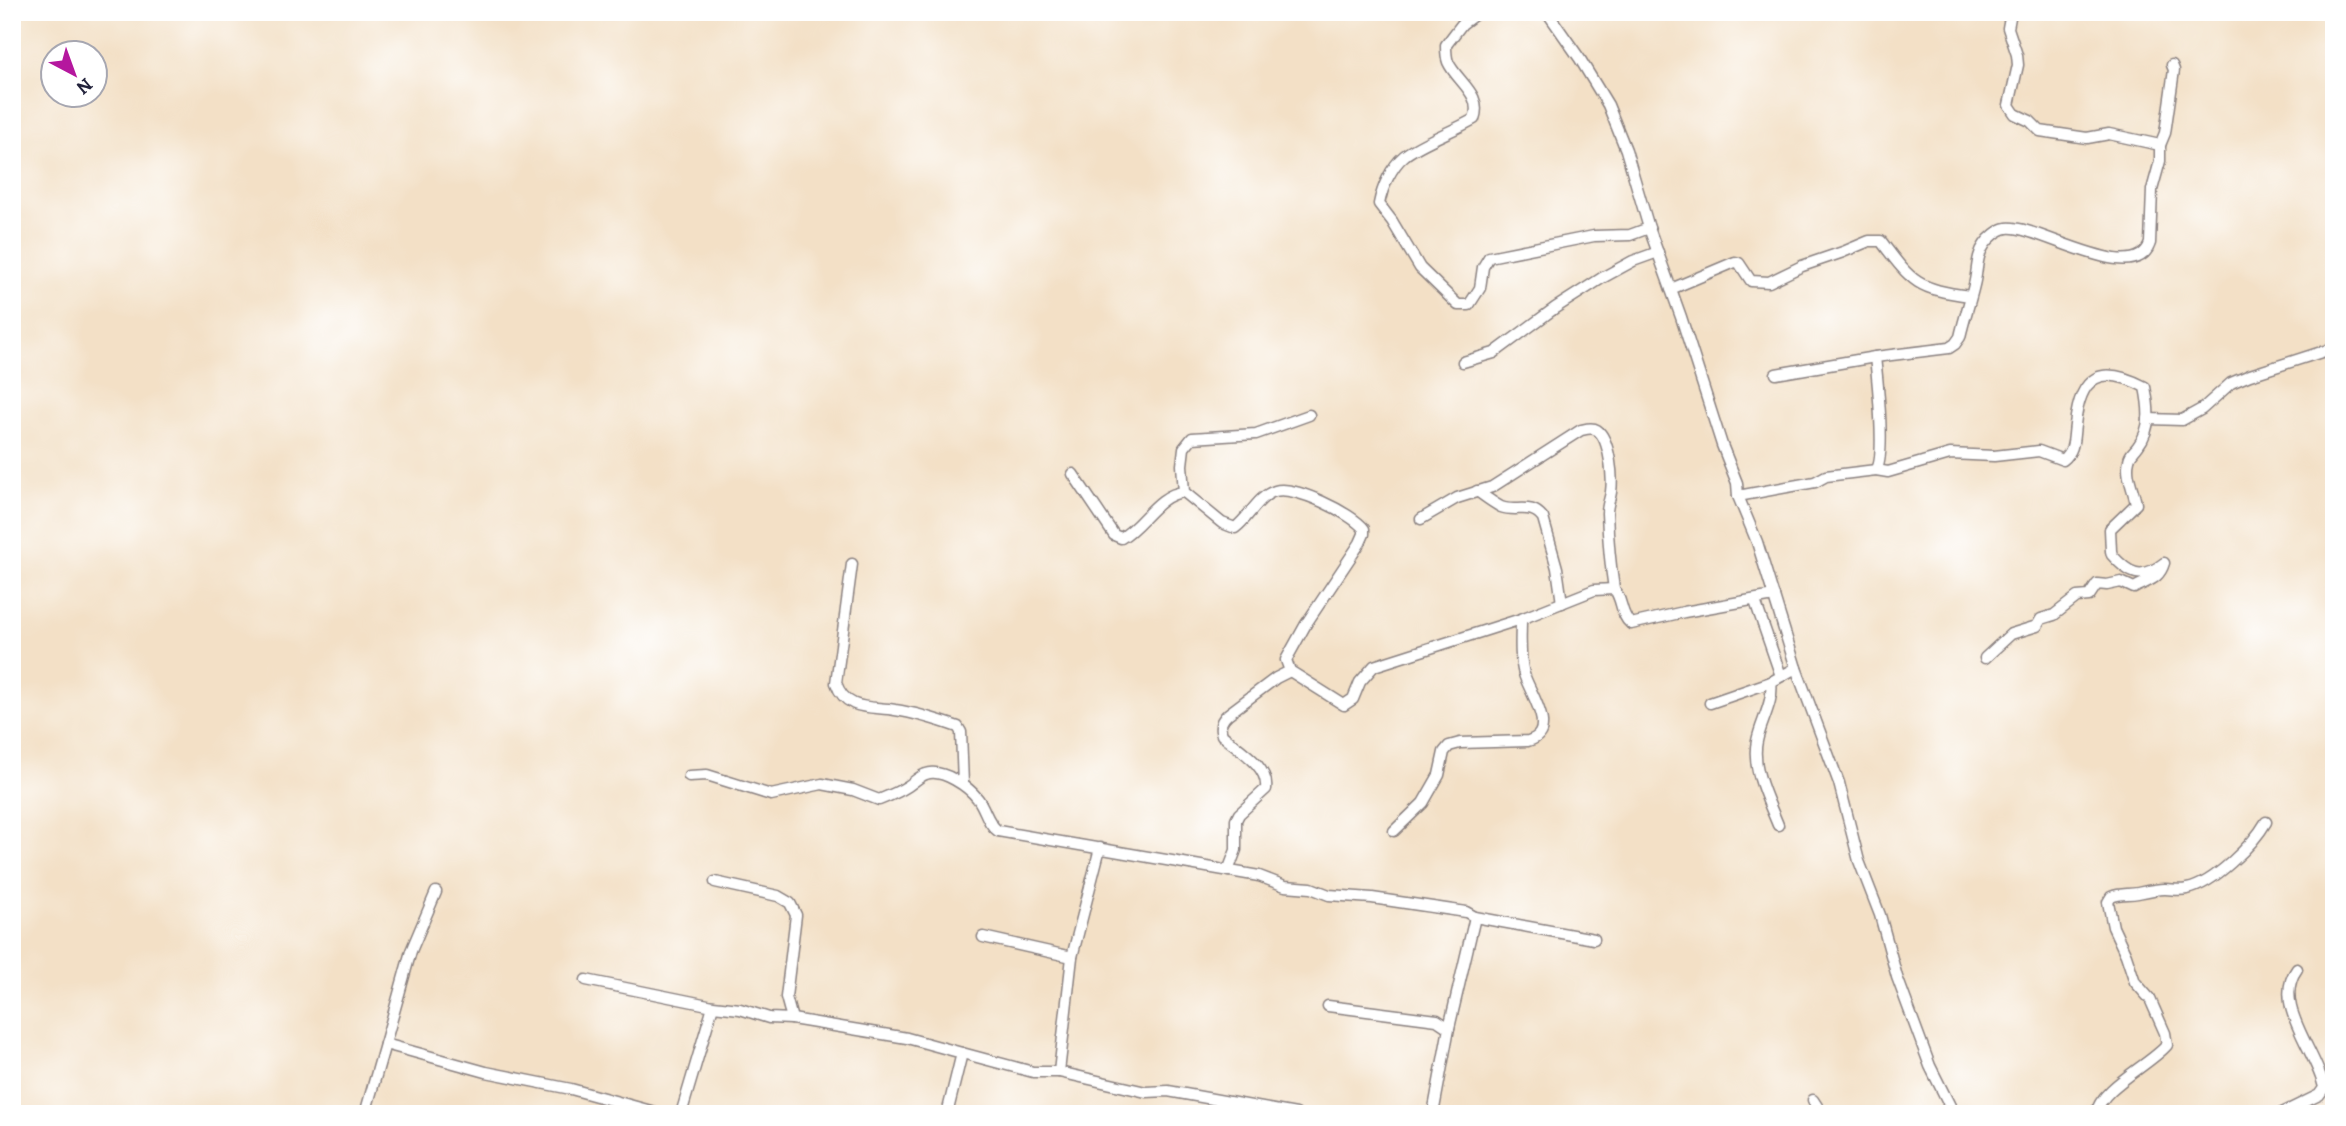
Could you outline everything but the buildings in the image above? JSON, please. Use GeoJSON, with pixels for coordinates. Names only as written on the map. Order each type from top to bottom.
{"type":"FeatureCollection","features":[{"type":"Feature","properties":{"kind":"street"},"geometry":{"type":"LineString","coordinates":[[1478,12],[1462,24],[1446,45],[1447,61],[1471,92],[1477,110],[1474,119],[1404,156],[1381,191],[1378,204],[1392,221],[1420,268],[1458,305],[1469,304],[1480,288],[1483,267],[1489,257],[1594,236],[1630,235],[1649,228]]}},
{"type":"Feature","properties":{"kind":"street"},"geometry":{"type":"LineString","coordinates":[[1547,12],[1608,105],[1626,150],[1649,228],[1737,483],[1738,496],[1757,542],[1796,668],[1835,771],[1859,860],[1880,915],[1886,943],[1912,1024],[1954,1114]]}},
{"type":"Feature","properties":{"kind":"street"},"geometry":{"type":"LineString","coordinates":[[2011,12],[2008,28],[2018,65],[2009,105],[2015,114],[2030,121],[2040,131],[2087,138],[2109,134],[2160,145]]}},
{"type":"Feature","properties":{"kind":"street"},"geometry":{"type":"LineString","coordinates":[[1776,374],[1949,348],[1960,337],[1978,259],[1985,243],[2008,228],[2025,229],[2084,252],[2130,260],[2144,254],[2150,243],[2151,204],[2160,161],[2160,145],[2165,133],[2174,70],[2172,65]]}},
{"type":"Feature","properties":{"kind":"street"},"geometry":{"type":"LineString","coordinates":[[1671,289],[1735,262],[1739,263],[1751,281],[1769,282],[1802,266],[1875,240],[1881,242],[1914,281],[1926,288],[1970,296]]}},
{"type":"Feature","properties":{"kind":"street"},"geometry":{"type":"LineString","coordinates":[[1463,362],[1494,353],[1555,308],[1602,278],[1633,261],[1658,252]]}},
{"type":"Feature","properties":{"kind":"street"},"geometry":{"type":"LineString","coordinates":[[2148,419],[2182,420],[2202,410],[2231,383],[2334,348]]}},
{"type":"Feature","properties":{"kind":"street"},"geometry":{"type":"LineString","coordinates":[[1875,357],[1881,450],[1880,466],[1876,470]]}},
{"type":"Feature","properties":{"kind":"street"},"geometry":{"type":"LineString","coordinates":[[1738,496],[1815,482],[1826,476],[1876,470],[1888,472],[1951,454],[1994,456],[2039,451],[2063,460],[2073,447],[2075,421],[2082,392],[2092,380],[2115,374],[2145,387],[2148,426],[2128,463],[2136,504],[2110,529],[2110,539],[2112,555],[2128,572],[2143,573],[2164,563],[2161,573],[2151,581],[2134,588],[2121,582],[2097,584],[2089,596],[2077,597],[2054,615],[2041,619],[2037,626],[2011,634],[1985,658]]}},
{"type":"Feature","properties":{"kind":"street"},"geometry":{"type":"LineString","coordinates":[[1184,492],[1184,448],[1192,438],[1256,434],[1309,415]]}},
{"type":"Feature","properties":{"kind":"street"},"geometry":{"type":"LineString","coordinates":[[1421,519],[1457,498],[1492,486],[1581,430],[1590,428],[1597,430],[1603,439],[1610,458],[1611,490],[1607,508],[1609,553],[1614,589],[1618,592],[1625,617],[1631,624],[1774,596]]}},
{"type":"Feature","properties":{"kind":"street"},"geometry":{"type":"LineString","coordinates":[[1073,474],[1114,534],[1121,538],[1130,533],[1164,500],[1174,493],[1184,492],[1222,523],[1235,528],[1273,491],[1287,489],[1349,516],[1364,529],[1364,534],[1286,660],[1290,671],[1345,705],[1353,699],[1360,682],[1374,666],[1521,619],[1594,590],[1614,589]]}},
{"type":"Feature","properties":{"kind":"street"},"geometry":{"type":"LineString","coordinates":[[1477,491],[1502,507],[1530,508],[1543,518],[1557,568],[1562,603]]}},
{"type":"Feature","properties":{"kind":"street"},"geometry":{"type":"LineString","coordinates":[[852,564],[836,683],[838,690],[851,704],[863,708],[895,710],[958,727],[961,732],[963,784]]}},
{"type":"Feature","properties":{"kind":"street"},"geometry":{"type":"LineString","coordinates":[[1755,601],[1776,679],[1757,743],[1756,764],[1778,825]]}},
{"type":"Feature","properties":{"kind":"street"},"geometry":{"type":"LineString","coordinates":[[1394,831],[1423,803],[1439,775],[1444,752],[1450,746],[1460,743],[1528,741],[1539,733],[1541,713],[1524,676],[1521,619]]}},
{"type":"Feature","properties":{"kind":"street"},"geometry":{"type":"LineString","coordinates":[[1710,703],[1776,679],[1796,668]]}},
{"type":"Feature","properties":{"kind":"street"},"geometry":{"type":"LineString","coordinates":[[1228,871],[1236,850],[1236,820],[1266,789],[1267,782],[1258,766],[1222,735],[1220,728],[1223,719],[1276,678],[1290,671]]}},
{"type":"Feature","properties":{"kind":"street"},"geometry":{"type":"LineString","coordinates":[[689,776],[707,775],[771,794],[822,784],[853,790],[879,800],[927,774],[938,772],[963,784],[981,803],[990,825],[998,831],[1259,876],[1285,886],[1311,888],[1329,895],[1372,898],[1466,912],[1475,917],[1594,939]]}},
{"type":"Feature","properties":{"kind":"street"},"geometry":{"type":"LineString","coordinates":[[2096,1114],[2096,1109],[2106,1097],[2167,1045],[2165,1033],[2150,999],[2135,982],[2113,927],[2108,902],[2111,897],[2121,893],[2136,894],[2150,889],[2184,890],[2193,887],[2223,870],[2259,835],[2266,822]]}},
{"type":"Feature","properties":{"kind":"street"},"geometry":{"type":"LineString","coordinates":[[1059,1072],[1072,957],[1100,848]]}},
{"type":"Feature","properties":{"kind":"street"},"geometry":{"type":"LineString","coordinates":[[715,882],[778,896],[790,903],[796,915],[786,997],[792,1019]]}},
{"type":"Feature","properties":{"kind":"street"},"geometry":{"type":"LineString","coordinates":[[365,1114],[411,951],[436,892]]}},
{"type":"Feature","properties":{"kind":"street"},"geometry":{"type":"LineString","coordinates":[[1433,1114],[1449,1028],[1475,917]]}},
{"type":"Feature","properties":{"kind":"street"},"geometry":{"type":"LineString","coordinates":[[983,937],[1072,957]]}},
{"type":"Feature","properties":{"kind":"street"},"geometry":{"type":"LineString","coordinates":[[2280,1114],[2319,1096],[2324,1088],[2295,1021],[2290,1002],[2290,983],[2297,969]]}},
{"type":"Feature","properties":{"kind":"street"},"geometry":{"type":"LineString","coordinates":[[586,980],[740,1009],[769,1018],[792,1019],[907,1038],[1033,1072],[1059,1072],[1146,1092],[1168,1091],[1296,1114]]}},
{"type":"Feature","properties":{"kind":"street"},"geometry":{"type":"LineString","coordinates":[[681,1114],[713,1006]]}},
{"type":"Feature","properties":{"kind":"street"},"geometry":{"type":"LineString","coordinates":[[1328,1006],[1437,1020],[1449,1028]]}},
{"type":"Feature","properties":{"kind":"street"},"geometry":{"type":"LineString","coordinates":[[386,1044],[486,1072],[571,1089],[656,1113]]}},
{"type":"Feature","properties":{"kind":"street"},"geometry":{"type":"LineString","coordinates":[[947,1114],[962,1053]]}},
{"type":"Feature","properties":{"kind":"street"},"geometry":{"type":"LineString","coordinates":[[1813,1100],[1822,1114]]}}]}
